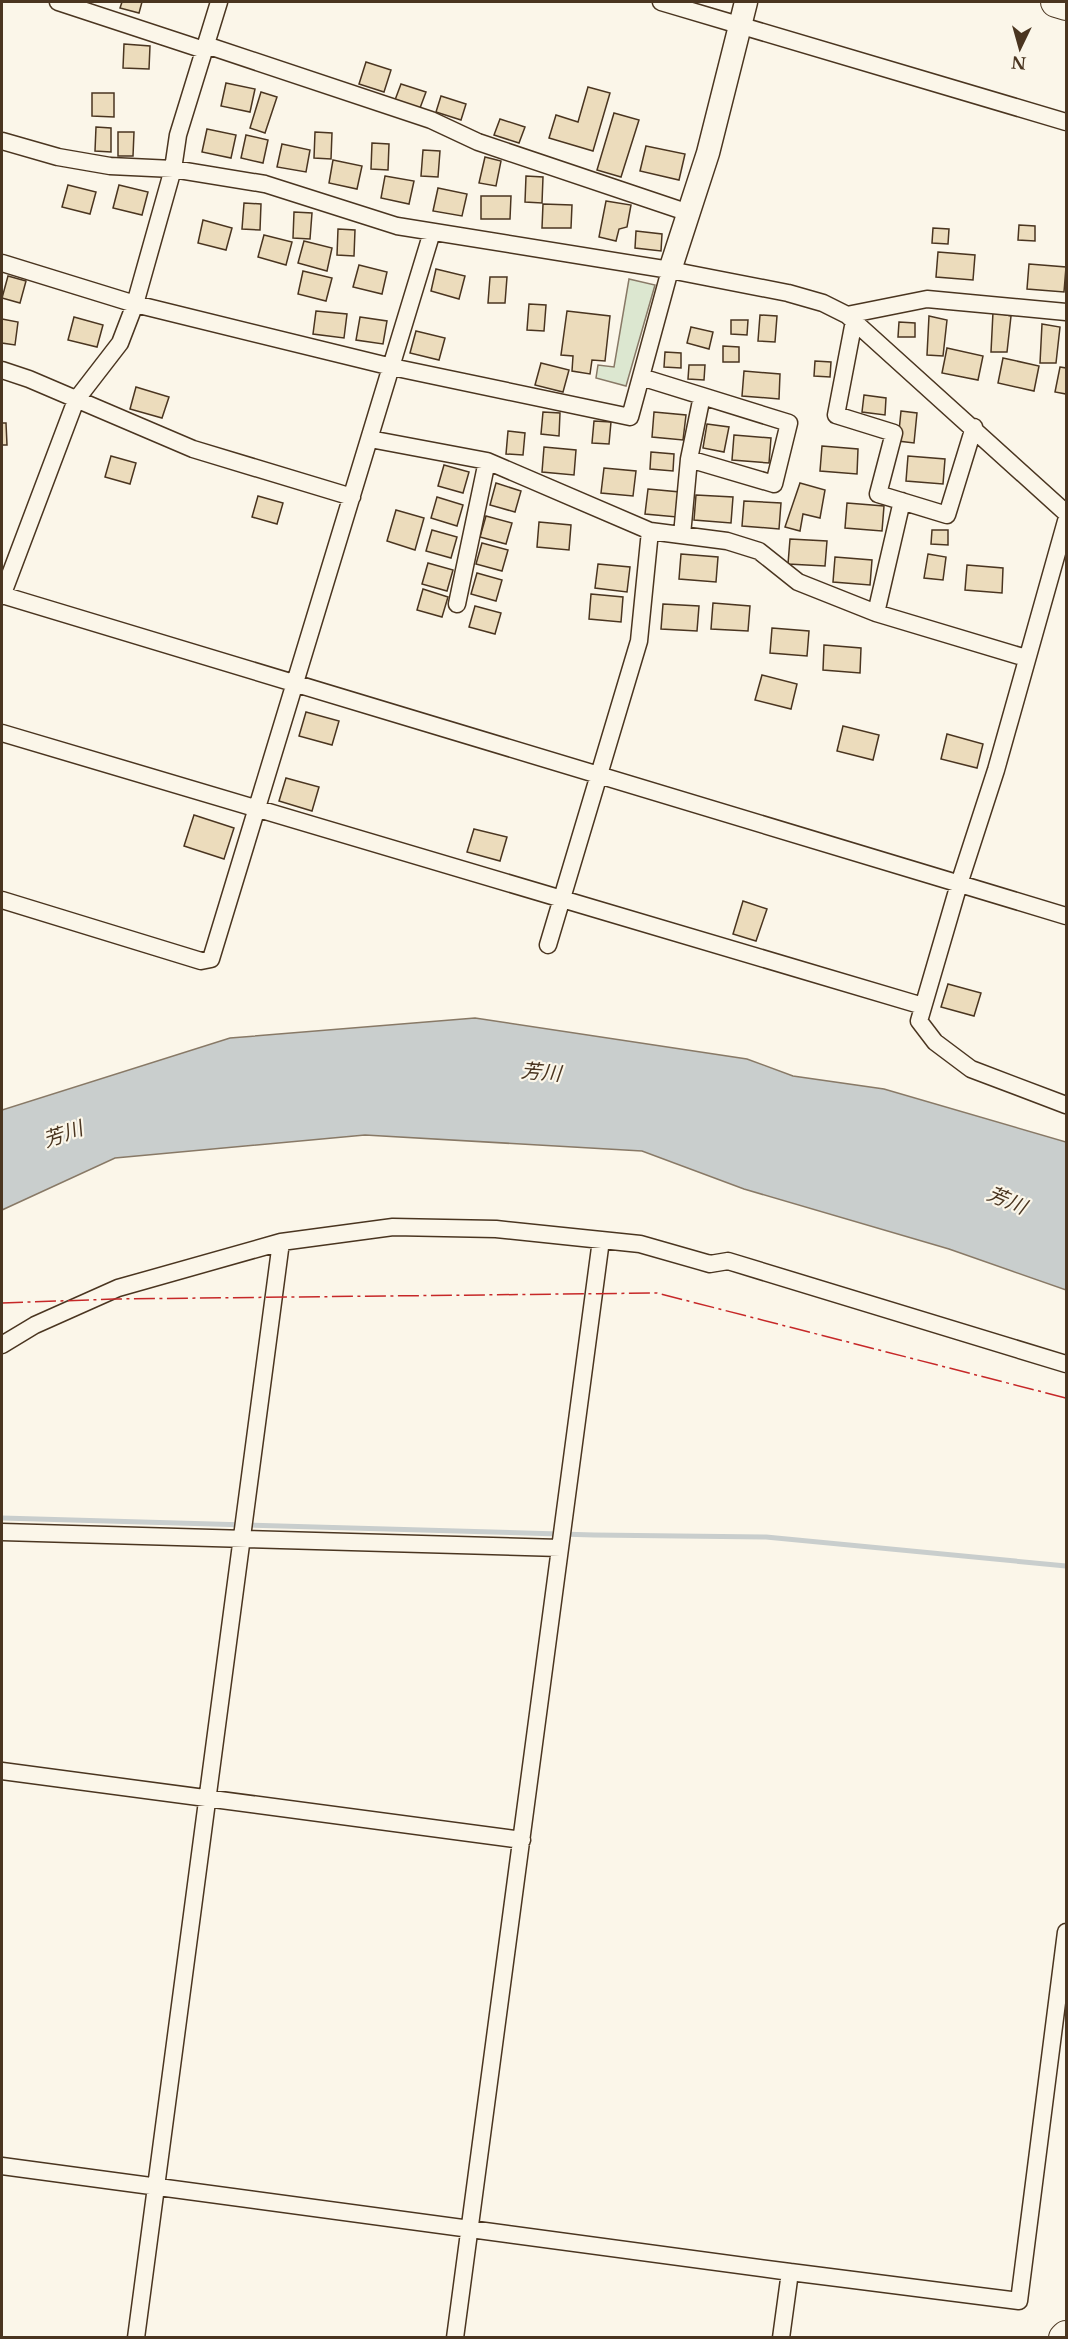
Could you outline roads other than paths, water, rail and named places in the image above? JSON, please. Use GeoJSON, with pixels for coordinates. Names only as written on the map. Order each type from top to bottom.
{"type":"FeatureCollection","features":[{"type":"Feature","properties":{"kind":"highway"},"geometry":{"type":"LineString","coordinates":[[1056,2],[1066,5]]}},
{"type":"Feature","properties":{"kind":"street"},"geometry":{"type":"LineString","coordinates":[[58,2],[431,120],[478,142],[689,213]]}},
{"type":"Feature","properties":{"kind":"street"},"geometry":{"type":"LineString","coordinates":[[219,2],[178,135],[173,169],[135,304],[120,343],[76,400],[2,596],[1066,916]]}},
{"type":"Feature","properties":{"kind":"street"},"geometry":{"type":"LineString","coordinates":[[661,2],[1066,122]]}},
{"type":"Feature","properties":{"kind":"street"},"geometry":{"type":"LineString","coordinates":[[2,263],[135,304],[392,367],[630,417],[670,270],[708,153],[746,2]]}},
{"type":"Feature","properties":{"kind":"street"},"geometry":{"type":"LineString","coordinates":[[2,141],[58,157],[110,166],[173,169],[265,184],[397,226],[670,270],[788,293],[823,303],[851,318],[974,427],[1066,511],[996,771],[958,884],[919,1021],[935,1042],[971,1070],[1066,1106]]}},
{"type":"Feature","properties":{"kind":"street"},"geometry":{"type":"LineString","coordinates":[[2,900],[201,961],[211,959],[432,232]]}},
{"type":"Feature","properties":{"kind":"street"},"geometry":{"type":"LineString","coordinates":[[851,318],[927,299],[1066,312]]}},
{"type":"Feature","properties":{"kind":"street"},"geometry":{"type":"LineString","coordinates":[[851,318],[836,415],[894,433],[878,494],[947,515],[974,427]]}},
{"type":"Feature","properties":{"kind":"street"},"geometry":{"type":"LineString","coordinates":[[2,370],[29,379],[193,449],[352,498]]}},
{"type":"Feature","properties":{"kind":"street"},"geometry":{"type":"LineString","coordinates":[[641,377],[789,423],[774,484],[689,459]]}},
{"type":"Feature","properties":{"kind":"street"},"geometry":{"type":"LineString","coordinates":[[682,535],[689,459],[702,396]]}},
{"type":"Feature","properties":{"kind":"street"},"geometry":{"type":"LineString","coordinates":[[370,439],[487,461],[651,531],[727,541],[759,551],[798,582],[876,613],[1026,658]]}},
{"type":"Feature","properties":{"kind":"street"},"geometry":{"type":"LineString","coordinates":[[457,604],[487,461]]}},
{"type":"Feature","properties":{"kind":"street"},"geometry":{"type":"LineString","coordinates":[[876,613],[902,501]]}},
{"type":"Feature","properties":{"kind":"street"},"geometry":{"type":"LineString","coordinates":[[548,945],[639,641],[651,531]]}},
{"type":"Feature","properties":{"kind":"street"},"geometry":{"type":"LineString","coordinates":[[2,733],[923,1006]]}},
{"type":"Feature","properties":{"kind":"street"},"geometry":{"type":"LineString","coordinates":[[2,1345],[35,1325],[118,1288],[281,1242],[393,1227],[496,1229],[640,1244],[710,1264],[728,1261],[1066,1364]]}},
{"type":"Feature","properties":{"kind":"street"},"geometry":{"type":"LineString","coordinates":[[455,2337],[602,1240]]}},
{"type":"Feature","properties":{"kind":"street"},"geometry":{"type":"LineString","coordinates":[[136,2337],[281,1242]]}},
{"type":"Feature","properties":{"kind":"street"},"geometry":{"type":"LineString","coordinates":[[2,1532],[560,1546]]}},
{"type":"Feature","properties":{"kind":"street"},"geometry":{"type":"LineString","coordinates":[[2,1772],[522,1840]]}},
{"type":"Feature","properties":{"kind":"street"},"geometry":{"type":"LineString","coordinates":[[2,2166],[1018,2301],[1066,1932]]}},
{"type":"Feature","properties":{"kind":"street"},"geometry":{"type":"LineString","coordinates":[[781,2337],[790,2272]]}},
{"type":"Feature","properties":{"kind":"water","name":"芳川"},"geometry":{"type":"Polygon","coordinates":[[[475,1018],[747,1059],[793,1076],[884,1089],[1066,1142],[1066,1290],[949,1249],[744,1189],[642,1151],[365,1135],[115,1158],[2,1210],[2,1110],[230,1038],[475,1018]]]}},
{"type":"Feature","properties":{"kind":"waterway"},"geometry":{"type":"LineString","coordinates":[[2,1518],[594,1535],[766,1537],[1066,1566]]}}]}
